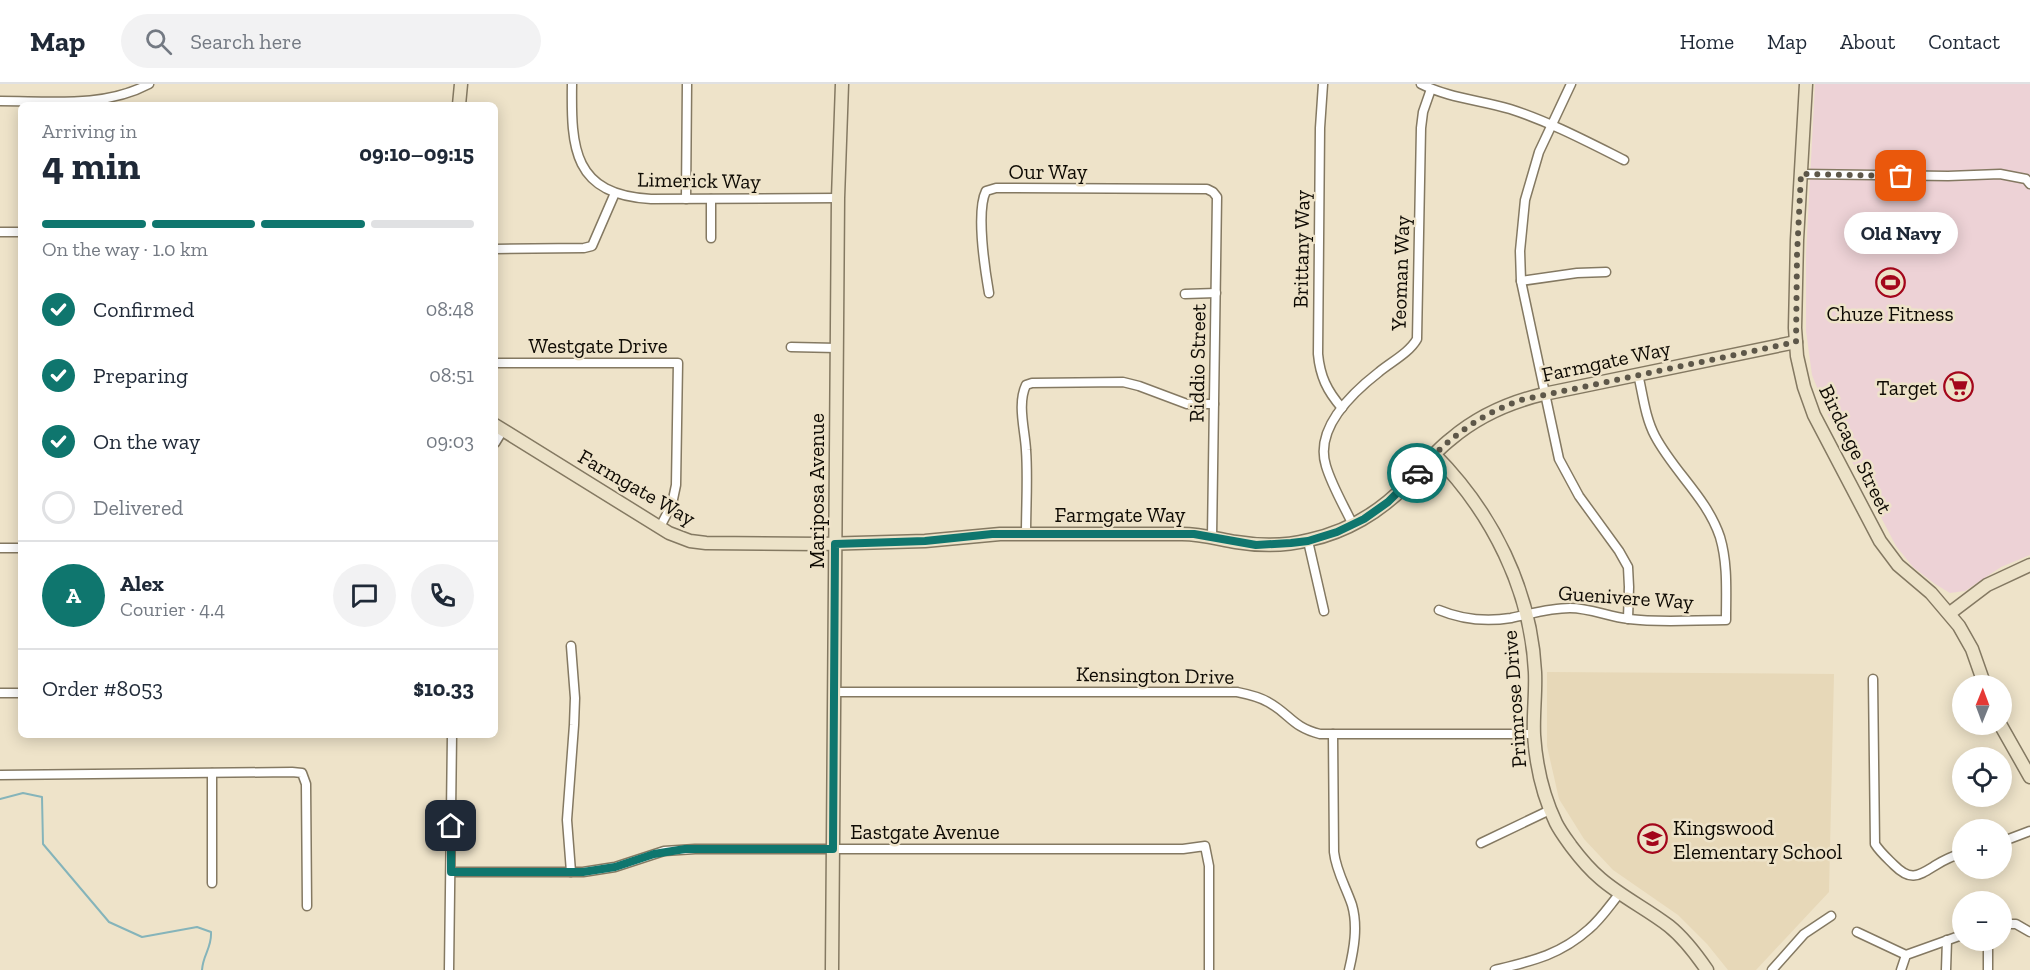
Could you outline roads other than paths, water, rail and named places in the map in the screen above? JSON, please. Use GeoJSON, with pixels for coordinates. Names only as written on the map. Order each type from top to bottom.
{"type":"FeatureCollection","features":[{"type":"Feature","properties":{"kind":"street"},"geometry":{"type":"LineString","coordinates":[[0,101],[95,101],[120,97],[149,84]]}},
{"type":"Feature","properties":{"kind":"street"},"geometry":{"type":"LineString","coordinates":[[459,102],[461,84]]}},
{"type":"Feature","properties":{"kind":"street","name":"Limerick Way"},"geometry":{"type":"LineString","coordinates":[[572,84],[571,126],[577,155],[587,173],[600,186],[615,193],[631,198],[838,198]]}},
{"type":"Feature","properties":{"kind":"street"},"geometry":{"type":"LineString","coordinates":[[686,199],[687,84]]}},
{"type":"Feature","properties":{"kind":"street","name":"Mariposa Avenue"},"geometry":{"type":"LineString","coordinates":[[832,970],[838,198],[842,84]]}},
{"type":"Feature","properties":{"kind":"street","name":"Brittany Way"},"geometry":{"type":"LineString","coordinates":[[1323,84],[1320,128],[1318,354],[1323,382],[1329,394],[1342,408]]}},
{"type":"Feature","properties":{"kind":"street"},"geometry":{"type":"LineString","coordinates":[[1421,84],[1454,96],[1506,108],[1553,125],[1624,160]]}},
{"type":"Feature","properties":{"kind":"street"},"geometry":{"type":"LineString","coordinates":[[1571,84],[1539,152],[1525,200],[1520,239],[1521,281],[1559,459],[1569,481],[1628,567],[1628,619]]}},
{"type":"Feature","properties":{"kind":"street","name":"Birdcage Street"},"geometry":{"type":"LineString","coordinates":[[1806,84],[1797,255],[1796,342],[1799,369],[1809,405],[1875,534],[1898,565],[1931,593],[1950,613],[1969,642],[1980,675]]}},
{"type":"Feature","properties":{"kind":"street","name":"Yeoman Way"},"geometry":{"type":"LineString","coordinates":[[1353,525],[1325,465],[1324,450],[1328,431],[1342,408],[1376,374],[1412,347],[1417,339],[1421,128],[1422,112],[1431,89]]}},
{"type":"Feature","properties":{"kind":"street"},"geometry":{"type":"LineString","coordinates":[[1801,174],[1948,176],[2000,174],[2028,179]]}},
{"type":"Feature","properties":{"kind":"street","name":"Our Way"},"geometry":{"type":"LineString","coordinates":[[989,293],[982,238],[982,197],[986,191],[996,189],[1207,189],[1213,192]]}},
{"type":"Feature","properties":{"kind":"street","name":"Riddio Street"},"geometry":{"type":"LineString","coordinates":[[1212,537],[1217,197],[1213,192]]}},
{"type":"Feature","properties":{"kind":"street"},"geometry":{"type":"LineString","coordinates":[[498,249],[584,249],[592,246],[615,193]]}},
{"type":"Feature","properties":{"kind":"street"},"geometry":{"type":"LineString","coordinates":[[711,199],[711,238]]}},
{"type":"Feature","properties":{"kind":"street"},"geometry":{"type":"LineString","coordinates":[[0,232],[18,232]]}},
{"type":"Feature","properties":{"kind":"street"},"geometry":{"type":"LineString","coordinates":[[1521,281],[1577,273],[1606,272]]}},
{"type":"Feature","properties":{"kind":"street"},"geometry":{"type":"LineString","coordinates":[[1185,294],[1216,293]]}},
{"type":"Feature","properties":{"kind":"street","name":"Farmgate Way"},"geometry":{"type":"LineString","coordinates":[[499,427],[660,527],[679,537],[698,543],[835,544],[925,541],[992,534],[1194,534],[1256,545],[1282,544],[1308,541],[1353,525],[1372,514],[1396,495],[1453,437],[1481,417],[1511,404],[1544,394],[1796,342]]}},
{"type":"Feature","properties":{"kind":"street"},"geometry":{"type":"LineString","coordinates":[[791,347],[837,348]]}},
{"type":"Feature","properties":{"kind":"street","name":"Westgate Drive"},"geometry":{"type":"LineString","coordinates":[[498,363],[678,363],[676,485],[672,504],[660,527]]}},
{"type":"Feature","properties":{"kind":"street","name":"Guenivere Way"},"geometry":{"type":"LineString","coordinates":[[1439,610],[1470,620],[1502,619],[1555,608],[1572,608],[1628,619],[1726,620],[1725,568],[1720,538],[1706,507],[1654,435],[1647,416],[1638,374]]}},
{"type":"Feature","properties":{"kind":"street"},"geometry":{"type":"LineString","coordinates":[[1026,534],[1023,392],[1026,386],[1032,383],[1123,382],[1187,404],[1214,404]]}},
{"type":"Feature","properties":{"kind":"street","name":"Primrose Drive"},"geometry":{"type":"LineString","coordinates":[[1434,454],[1464,487],[1498,542],[1513,572],[1527,614],[1535,675],[1534,734],[1539,774],[1557,825],[1589,868],[1620,893],[1668,925],[1694,951],[1707,970]]}},
{"type":"Feature","properties":{"kind":"street"},"geometry":{"type":"LineString","coordinates":[[1308,541],[1324,611]]}},
{"type":"Feature","properties":{"kind":"street"},"geometry":{"type":"LineString","coordinates":[[0,548],[18,548]]}},
{"type":"Feature","properties":{"kind":"street"},"geometry":{"type":"LineString","coordinates":[[1950,613],[1996,580],[2030,565]]}},
{"type":"Feature","properties":{"kind":"street"},"geometry":{"type":"LineString","coordinates":[[571,646],[575,698],[567,813],[571,872]]}},
{"type":"Feature","properties":{"kind":"street"},"geometry":{"type":"LineString","coordinates":[[1873,679],[1875,844],[1878,850],[1900,870],[1911,876],[1923,874],[1952,857]]}},
{"type":"Feature","properties":{"kind":"street","name":"Kensington Drive"},"geometry":{"type":"LineString","coordinates":[[835,692],[1237,692],[1268,702],[1298,726],[1308,731],[1333,734],[1534,734]]}},
{"type":"Feature","properties":{"kind":"street"},"geometry":{"type":"LineString","coordinates":[[0,693],[18,693]]}},
{"type":"Feature","properties":{"kind":"street"},"geometry":{"type":"LineString","coordinates":[[1333,734],[1334,852],[1336,867],[1352,906],[1355,931],[1348,970]]}},
{"type":"Feature","properties":{"kind":"street"},"geometry":{"type":"LineString","coordinates":[[2006,735],[2030,777]]}},
{"type":"Feature","properties":{"kind":"street"},"geometry":{"type":"LineString","coordinates":[[449,970],[452,738]]}},
{"type":"Feature","properties":{"kind":"street"},"geometry":{"type":"LineString","coordinates":[[212,773],[212,883]]}},
{"type":"Feature","properties":{"kind":"street"},"geometry":{"type":"LineString","coordinates":[[0,775],[302,773],[306,784],[307,906]]}},
{"type":"Feature","properties":{"kind":"street"},"geometry":{"type":"LineString","coordinates":[[1480,843],[1550,810]]}},
{"type":"Feature","properties":{"kind":"street"},"geometry":{"type":"LineString","coordinates":[[2012,838],[2030,831]]}},
{"type":"Feature","properties":{"kind":"street","name":"Eastgate Avenue"},"geometry":{"type":"LineString","coordinates":[[451,872],[571,872],[605,869],[644,856],[674,850],[1183,849],[1205,846],[1209,866],[1209,970]]}},
{"type":"Feature","properties":{"kind":"street"},"geometry":{"type":"LineString","coordinates":[[1495,970],[1534,961],[1556,953],[1591,928],[1620,893]]}},
{"type":"Feature","properties":{"kind":"street"},"geometry":{"type":"LineString","coordinates":[[1772,970],[1804,934],[1831,916]]}},
{"type":"Feature","properties":{"kind":"street"},"geometry":{"type":"LineString","coordinates":[[2012,924],[2030,932]]}},
{"type":"Feature","properties":{"kind":"street"},"geometry":{"type":"LineString","coordinates":[[1857,932],[1906,955],[1952,938]]}},
{"type":"Feature","properties":{"kind":"street"},"geometry":{"type":"LineString","coordinates":[[1946,970],[1947,940]]}},
{"type":"Feature","properties":{"kind":"street"},"geometry":{"type":"LineString","coordinates":[[1988,951],[1988,970]]}},
{"type":"Feature","properties":{"kind":"street"},"geometry":{"type":"LineString","coordinates":[[1901,970],[1906,955]]}},
{"type":"Feature","properties":{"kind":"waterway"},"geometry":{"type":"LineString","coordinates":[[0,799],[23,793],[42,797],[43,844],[109,922],[142,937],[197,927],[211,932],[202,970]]}},
{"type":"Feature","properties":{"kind":"place","name":"Old Navy"},"geometry":{"type":"Point","coordinates":[1901,176]}},
{"type":"Feature","properties":{"kind":"place","name":"Chuze Fitness"},"geometry":{"type":"Point","coordinates":[1890,282]}},
{"type":"Feature","properties":{"kind":"place","name":"Target"},"geometry":{"type":"Point","coordinates":[1958,387]}},
{"type":"Feature","properties":{"kind":"place","name":"Kingswood Elementary School"},"geometry":{"type":"Point","coordinates":[1652,839]}}]}
